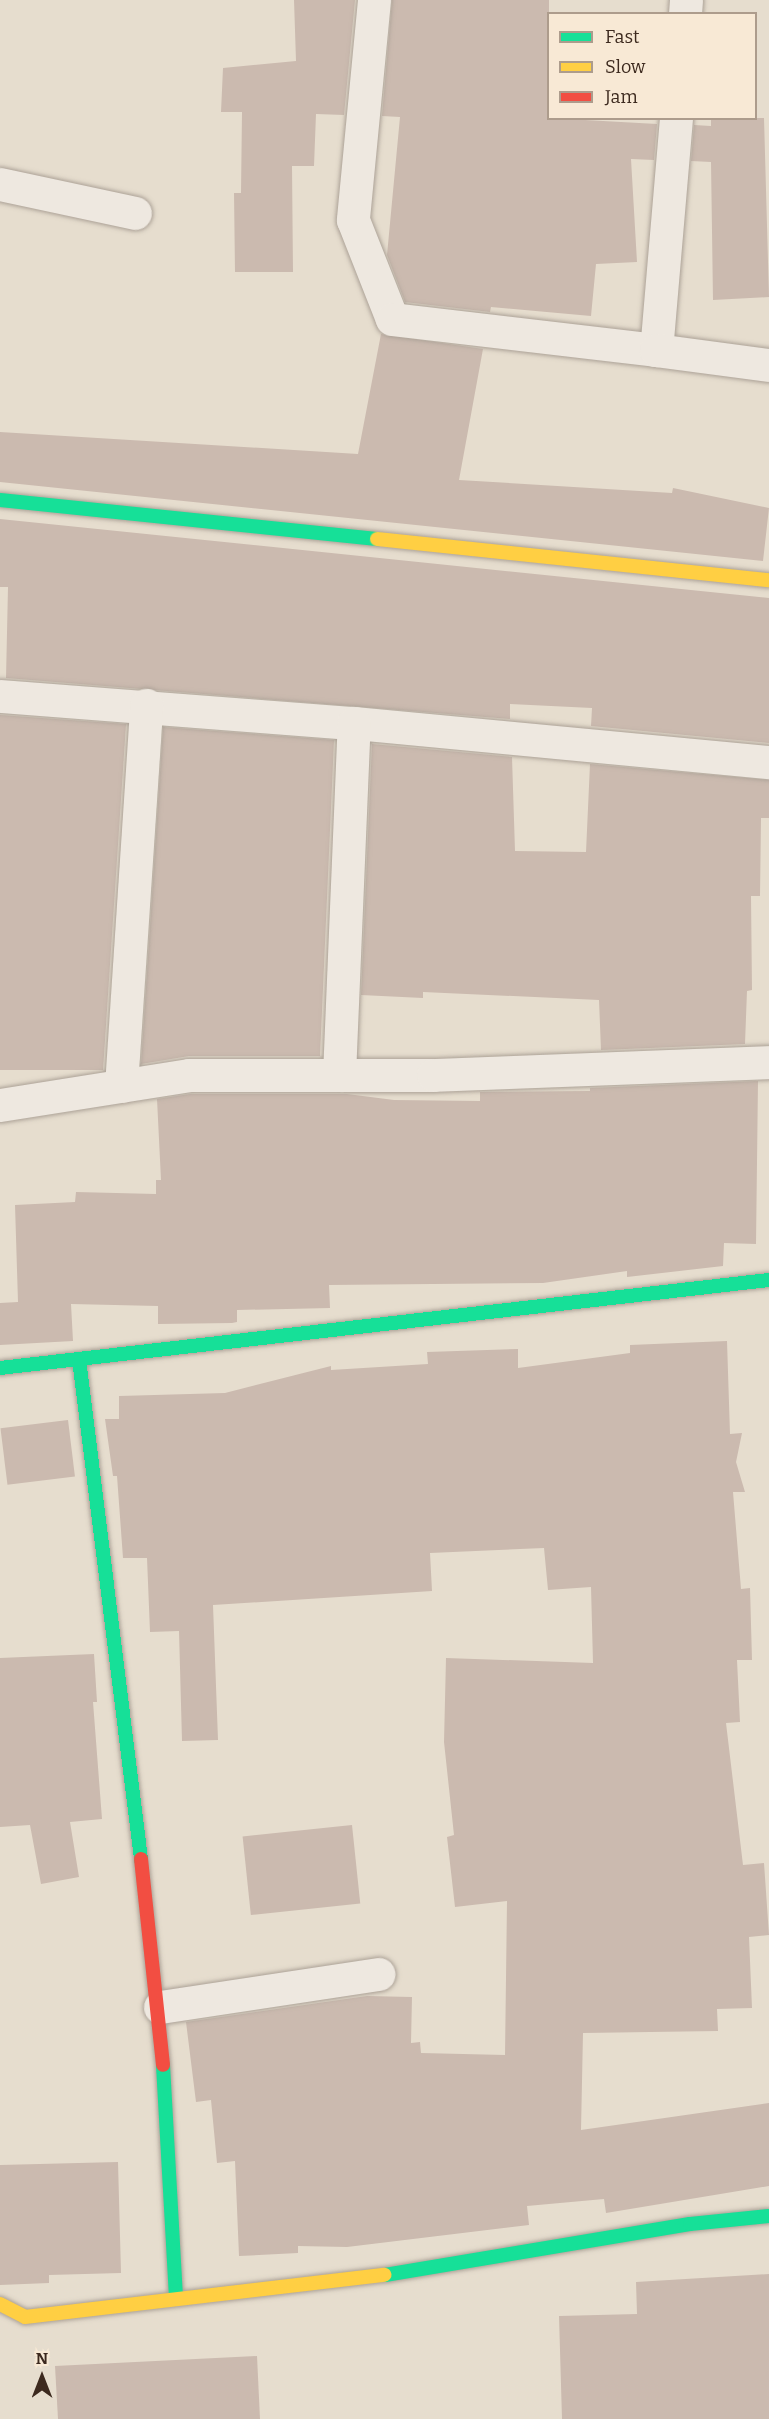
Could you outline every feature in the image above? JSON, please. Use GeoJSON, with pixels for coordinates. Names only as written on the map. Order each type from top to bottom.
{"type":"FeatureCollection","features":[{"type":"Feature","properties":{"kind":"street"},"geometry":{"type":"LineString","coordinates":[[374,0],[353,220],[392,319],[769,364]]}},
{"type":"Feature","properties":{"kind":"street"},"geometry":{"type":"LineString","coordinates":[[656,350],[676,120]]}},
{"type":"Feature","properties":{"kind":"street"},"geometry":{"type":"LineString","coordinates":[[0,184],[135,213]]}},
{"type":"Feature","properties":{"kind":"street"},"geometry":{"type":"LineString","coordinates":[[0,500],[769,580]]}},
{"type":"Feature","properties":{"kind":"street"},"geometry":{"type":"LineString","coordinates":[[0,696],[146,705],[769,762]]}},
{"type":"Feature","properties":{"kind":"street"},"geometry":{"type":"LineString","coordinates":[[121,1086],[146,705]]}},
{"type":"Feature","properties":{"kind":"street"},"geometry":{"type":"LineString","coordinates":[[339,1075],[354,723]]}},
{"type":"Feature","properties":{"kind":"street"},"geometry":{"type":"LineString","coordinates":[[0,1105],[189,1075],[339,1075],[769,1062]]}},
{"type":"Feature","properties":{"kind":"street"},"geometry":{"type":"LineString","coordinates":[[0,1368],[769,1280]]}},
{"type":"Feature","properties":{"kind":"street"},"geometry":{"type":"LineString","coordinates":[[79,1359],[160,2007],[176,2300]]}},
{"type":"Feature","properties":{"kind":"street"},"geometry":{"type":"LineString","coordinates":[[160,2007],[379,1974]]}},
{"type":"Feature","properties":{"kind":"street"},"geometry":{"type":"LineString","coordinates":[[0,2304],[26,2317],[176,2300],[441,2269],[690,2224],[769,2216]]}},
{"type":"Feature","properties":{"kind":"building"},"geometry":{"type":"Polygon","coordinates":[[[294,0],[355,0],[344,115],[316,114],[314,166],[292,166],[293,272],[235,272],[234,193],[241,193],[242,112],[221,112],[223,68],[296,61],[294,0]]]}},
{"type":"Feature","properties":{"kind":"building"},"geometry":{"type":"Polygon","coordinates":[[[392,0],[549,0],[547,120],[657,124],[654,160],[631,159],[637,262],[596,264],[591,316],[491,307],[490,312],[405,302],[387,255],[400,117],[382,116],[392,0]]]}},
{"type":"Feature","properties":{"kind":"building"},"geometry":{"type":"Polygon","coordinates":[[[764,118],[769,297],[713,300],[711,162],[691,161],[694,125],[711,126],[711,120],[764,118]]]}},
{"type":"Feature","properties":{"kind":"building"},"geometry":{"type":"Polygon","coordinates":[[[381,334],[483,349],[459,480],[672,493],[673,488],[769,508],[763,561],[0,482],[0,432],[358,454],[381,334]]]}},
{"type":"Feature","properties":{"kind":"building"},"geometry":{"type":"Polygon","coordinates":[[[0,519],[769,598],[769,743],[591,726],[592,708],[510,704],[510,719],[6,678],[8,587],[0,587],[0,519]]]}},
{"type":"Feature","properties":{"kind":"building"},"geometry":{"type":"Polygon","coordinates":[[[0,715],[126,724],[103,1070],[0,1070],[0,715]]]}},
{"type":"Feature","properties":{"kind":"building"},"geometry":{"type":"Polygon","coordinates":[[[163,727],[334,740],[320,1056],[189,1056],[141,1064],[163,727]]]}},
{"type":"Feature","properties":{"kind":"building"},"geometry":{"type":"Polygon","coordinates":[[[372,744],[512,757],[515,851],[586,852],[590,764],[769,780],[769,818],[761,818],[760,896],[751,896],[752,990],[747,991],[745,1044],[601,1050],[599,1000],[423,992],[423,998],[361,995],[372,744]]]}},
{"type":"Feature","properties":{"kind":"building"},"geometry":{"type":"Polygon","coordinates":[[[758,1081],[756,1244],[724,1243],[723,1266],[627,1277],[627,1271],[543,1283],[329,1285],[330,1308],[237,1310],[237,1322],[232,1323],[158,1324],[158,1306],[71,1304],[73,1341],[0,1345],[0,1303],[18,1302],[15,1205],[75,1202],[76,1192],[156,1194],[156,1180],[161,1180],[157,1099],[190,1094],[347,1094],[394,1100],[480,1101],[480,1092],[590,1091],[590,1088],[758,1081]]]}},
{"type":"Feature","properties":{"kind":"building"},"geometry":{"type":"Polygon","coordinates":[[[727,1341],[730,1434],[742,1433],[736,1462],[745,1492],[733,1492],[741,1589],[750,1588],[752,1660],[737,1660],[740,1722],[726,1723],[743,1865],[764,1863],[769,1935],[749,1937],[752,2008],[717,2009],[718,2031],[583,2033],[581,2130],[769,2103],[769,2186],[606,2213],[604,2199],[527,2206],[529,2225],[347,2247],[298,2246],[298,2253],[239,2256],[235,2161],[217,2163],[211,2100],[196,2102],[186,2022],[367,1996],[412,1997],[411,2043],[420,2042],[421,2053],[505,2055],[507,1901],[455,1907],[447,1837],[454,1835],[444,1742],[446,1658],[593,1663],[591,1587],[548,1590],[544,1548],[430,1553],[432,1591],[213,1605],[218,1740],[182,1741],[179,1631],[150,1632],[147,1558],[123,1558],[117,1476],[113,1476],[105,1419],[119,1419],[119,1396],[225,1393],[331,1366],[331,1370],[428,1364],[427,1352],[518,1349],[518,1368],[630,1353],[630,1345],[727,1341]]]}},
{"type":"Feature","properties":{"kind":"building"},"geometry":{"type":"Polygon","coordinates":[[[68,1420],[75,1477],[7,1485],[1,1428],[68,1420]]]}},
{"type":"Feature","properties":{"kind":"building"},"geometry":{"type":"Polygon","coordinates":[[[94,1654],[97,1702],[93,1702],[102,1819],[70,1822],[79,1877],[41,1884],[30,1825],[0,1827],[0,1658],[94,1654]]]}},
{"type":"Feature","properties":{"kind":"building"},"geometry":{"type":"Polygon","coordinates":[[[352,1825],[360,1904],[251,1915],[243,1836],[352,1825]]]}},
{"type":"Feature","properties":{"kind":"building"},"geometry":{"type":"Polygon","coordinates":[[[118,2162],[121,2273],[49,2275],[49,2283],[0,2285],[0,2165],[118,2162]]]}},
{"type":"Feature","properties":{"kind":"building"},"geometry":{"type":"Polygon","coordinates":[[[769,2274],[769,2419],[562,2419],[559,2316],[637,2314],[636,2282],[769,2274]]]}},
{"type":"Feature","properties":{"kind":"building"},"geometry":{"type":"Polygon","coordinates":[[[257,2356],[260,2419],[58,2419],[55,2366],[257,2356]]]}},
{"type":"Feature","properties":{"kind":"traffic: fast"},"geometry":{"type":"LineString","coordinates":[[0,500],[377,539]]}},
{"type":"Feature","properties":{"kind":"traffic: fast"},"geometry":{"type":"LineString","coordinates":[[0,1368],[769,1280]]}},
{"type":"Feature","properties":{"kind":"traffic: fast"},"geometry":{"type":"LineString","coordinates":[[79,1359],[141,1859]]}},
{"type":"Feature","properties":{"kind":"traffic: fast"},"geometry":{"type":"LineString","coordinates":[[163,2065],[176,2299]]}},
{"type":"Feature","properties":{"kind":"traffic: fast"},"geometry":{"type":"LineString","coordinates":[[385,2275],[690,2224],[769,2216]]}},
{"type":"Feature","properties":{"kind":"traffic: slow"},"geometry":{"type":"LineString","coordinates":[[377,539],[769,580]]}},
{"type":"Feature","properties":{"kind":"traffic: slow"},"geometry":{"type":"LineString","coordinates":[[0,2304],[25,2317],[385,2275]]}},
{"type":"Feature","properties":{"kind":"traffic: jam"},"geometry":{"type":"LineString","coordinates":[[141,1859],[163,2065]]}}]}
